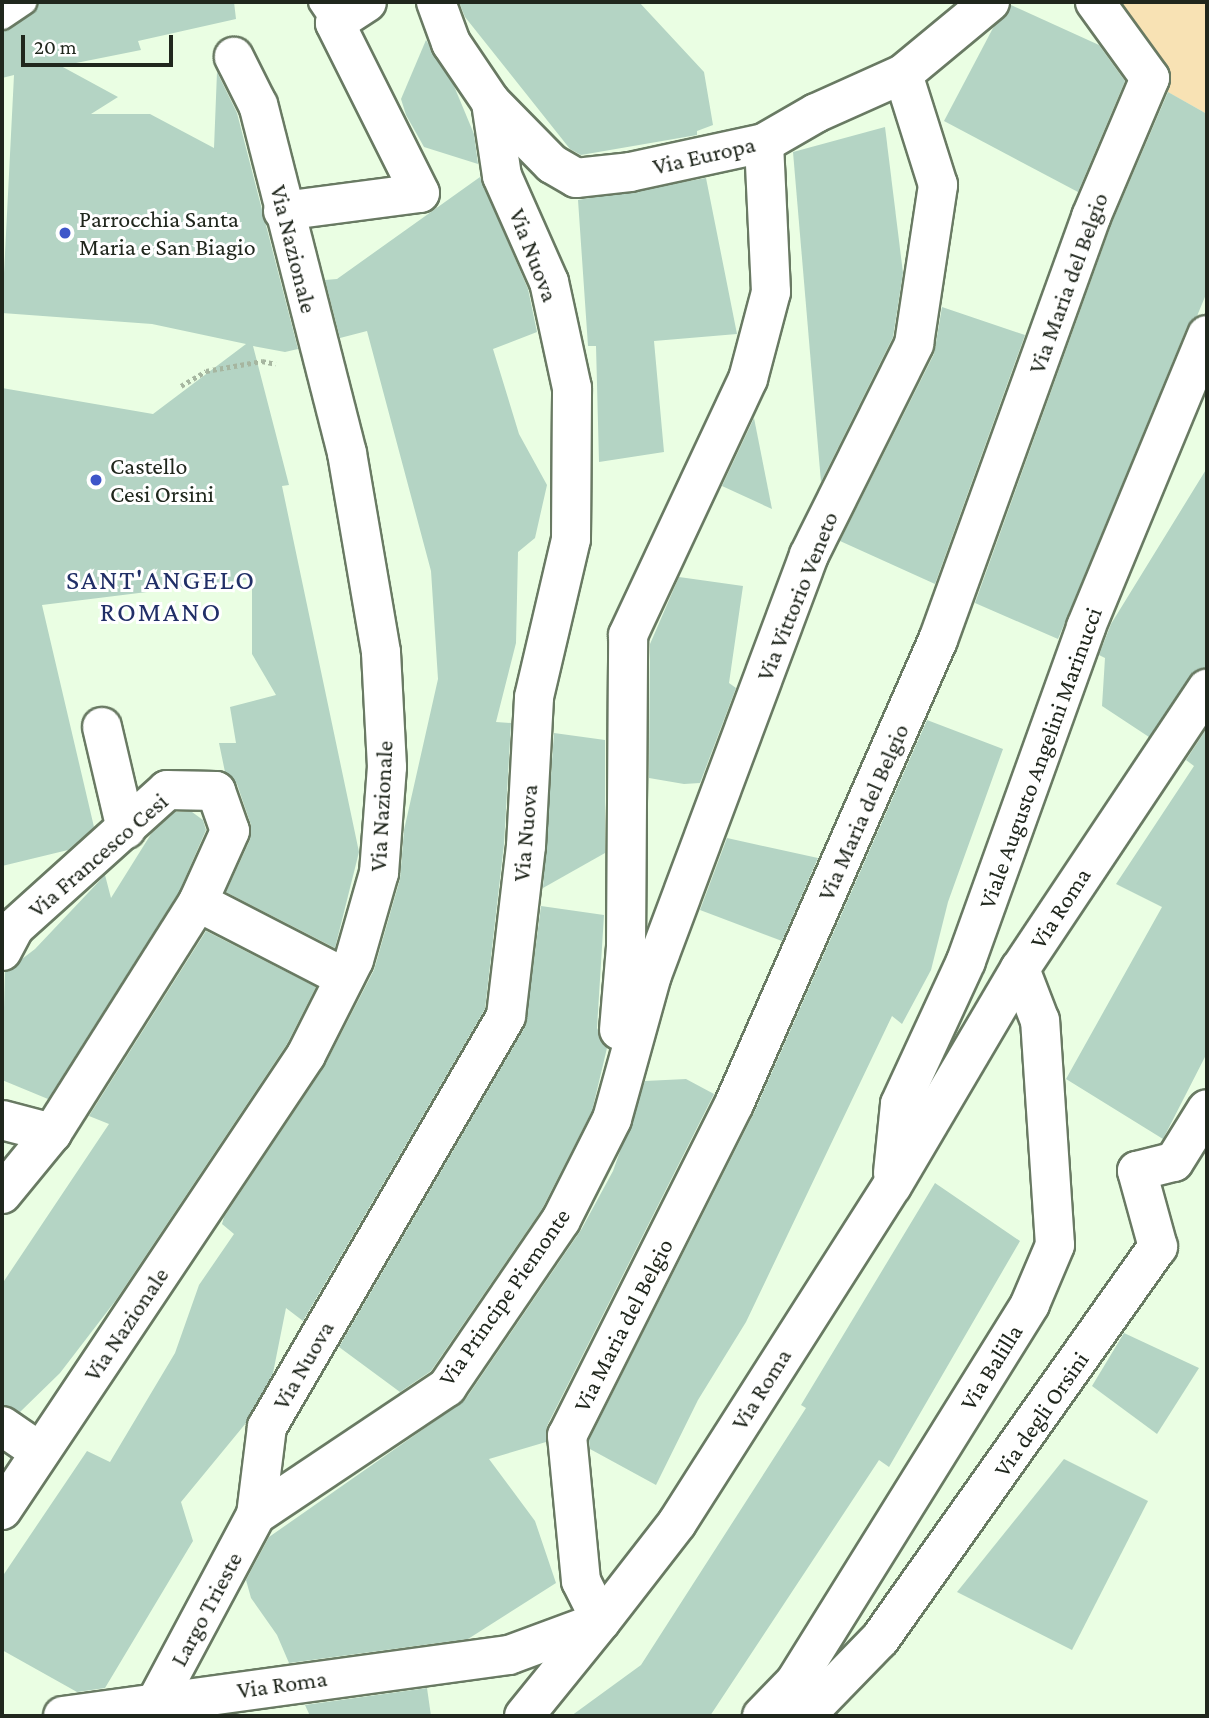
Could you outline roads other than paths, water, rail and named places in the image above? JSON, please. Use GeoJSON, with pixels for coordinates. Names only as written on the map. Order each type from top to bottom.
{"type":"FeatureCollection","features":[{"type":"Feature","properties":{"kind":"street"},"geometry":{"type":"LineString","coordinates":[[283,211],[420,193],[328,12],[367,2]]}},
{"type":"Feature","properties":{"kind":"street","name":"Via Europa"},"geometry":{"type":"LineString","coordinates":[[436,2],[451,43],[491,102],[552,164],[576,178],[630,172],[764,143],[816,113],[903,74],[990,2]]}},
{"type":"Feature","properties":{"kind":"street","name":"Via Maria del Belgio"},"geometry":{"type":"LineString","coordinates":[[601,1621],[581,1581],[566,1436],[734,1104],[939,640],[1091,217],[1150,78],[1095,2]]}},
{"type":"Feature","properties":{"kind":"street","name":"Via Nazionale"},"geometry":{"type":"LineString","coordinates":[[2,1510],[306,1055],[345,978],[379,873],[387,766],[381,652],[347,453],[258,105],[234,57]]}},
{"type":"Feature","properties":{"kind":"street","name":"Via Vittorio Veneto"},"geometry":{"type":"LineString","coordinates":[[612,1119],[652,975],[808,555],[914,344],[938,185],[903,74]]}},
{"type":"Feature","properties":{"kind":"street","name":"Via Nuova"},"geometry":{"type":"LineString","coordinates":[[256,1515],[267,1427],[506,1016],[526,846],[534,696],[571,539],[572,388],[549,282],[502,176],[491,102]]}},
{"type":"Feature","properties":{"kind":"street"},"geometry":{"type":"LineString","coordinates":[[612,1119],[626,947],[628,635],[748,379],[771,292],[764,143]]}},
{"type":"Feature","properties":{"kind":"street","name":"Viale Augusto Angelini Marinucci"},"geometry":{"type":"LineString","coordinates":[[892,1186],[900,1104],[966,961],[1087,627],[1207,335]]}},
{"type":"Feature","properties":{"kind":"street","name":"Via Roma"},"geometry":{"type":"LineString","coordinates":[[63,1716],[509,1655],[601,1621],[677,1523],[892,1186],[1020,969],[1207,689]]}},
{"type":"Feature","properties":{"kind":"street"},"geometry":{"type":"LineString","coordinates":[[102,727],[126,829]]}},
{"type":"Feature","properties":{"kind":"street","name":"Via Francesco Cesi"},"geometry":{"type":"LineString","coordinates":[[2,1194],[52,1133],[198,902],[230,831],[216,791],[167,790],[6,934]]}},
{"type":"Feature","properties":{"kind":"street"},"geometry":{"type":"LineString","coordinates":[[198,902],[345,978]]}},
{"type":"Feature","properties":{"kind":"street","name":"Via Balilla"},"geometry":{"type":"LineString","coordinates":[[762,1716],[794,1682],[1030,1304],[1055,1245],[1040,1021],[1020,969]]}},
{"type":"Feature","properties":{"kind":"street","name":"Via degli Orsini"},"geometry":{"type":"LineString","coordinates":[[805,1716],[880,1639],[1158,1247],[1137,1171],[1174,1162],[1207,1109]]}},
{"type":"Feature","properties":{"kind":"street","name":"Via Principe Piemonte"},"geometry":{"type":"LineString","coordinates":[[256,1515],[447,1387],[561,1220],[612,1119]]}},
{"type":"Feature","properties":{"kind":"street"},"geometry":{"type":"LineString","coordinates":[[2,1120],[52,1133]]}},
{"type":"Feature","properties":{"kind":"street"},"geometry":{"type":"LineString","coordinates":[[2,1426],[40,1452]]}},
{"type":"Feature","properties":{"kind":"street","name":"Largo Trieste"},"geometry":{"type":"LineString","coordinates":[[156,1702],[256,1515]]}},
{"type":"Feature","properties":{"kind":"street"},"geometry":{"type":"LineString","coordinates":[[524,1716],[601,1621]]}},
{"type":"Feature","properties":{"kind":"lane"},"geometry":{"type":"LineString","coordinates":[[2,17],[24,2]]}},
{"type":"Feature","properties":{"kind":"place","name":"Parrocchia Santa Maria e San Biagio"},"geometry":{"type":"Point","coordinates":[65,233]}},
{"type":"Feature","properties":{"kind":"place","name":"Castello Cesi Orsini"},"geometry":{"type":"Point","coordinates":[96,480]}},
{"type":"Feature","properties":{"kind":"district","name":"SANT'ANGELO ROMANO"},"geometry":{"type":"Point","coordinates":[161,596]}}]}
